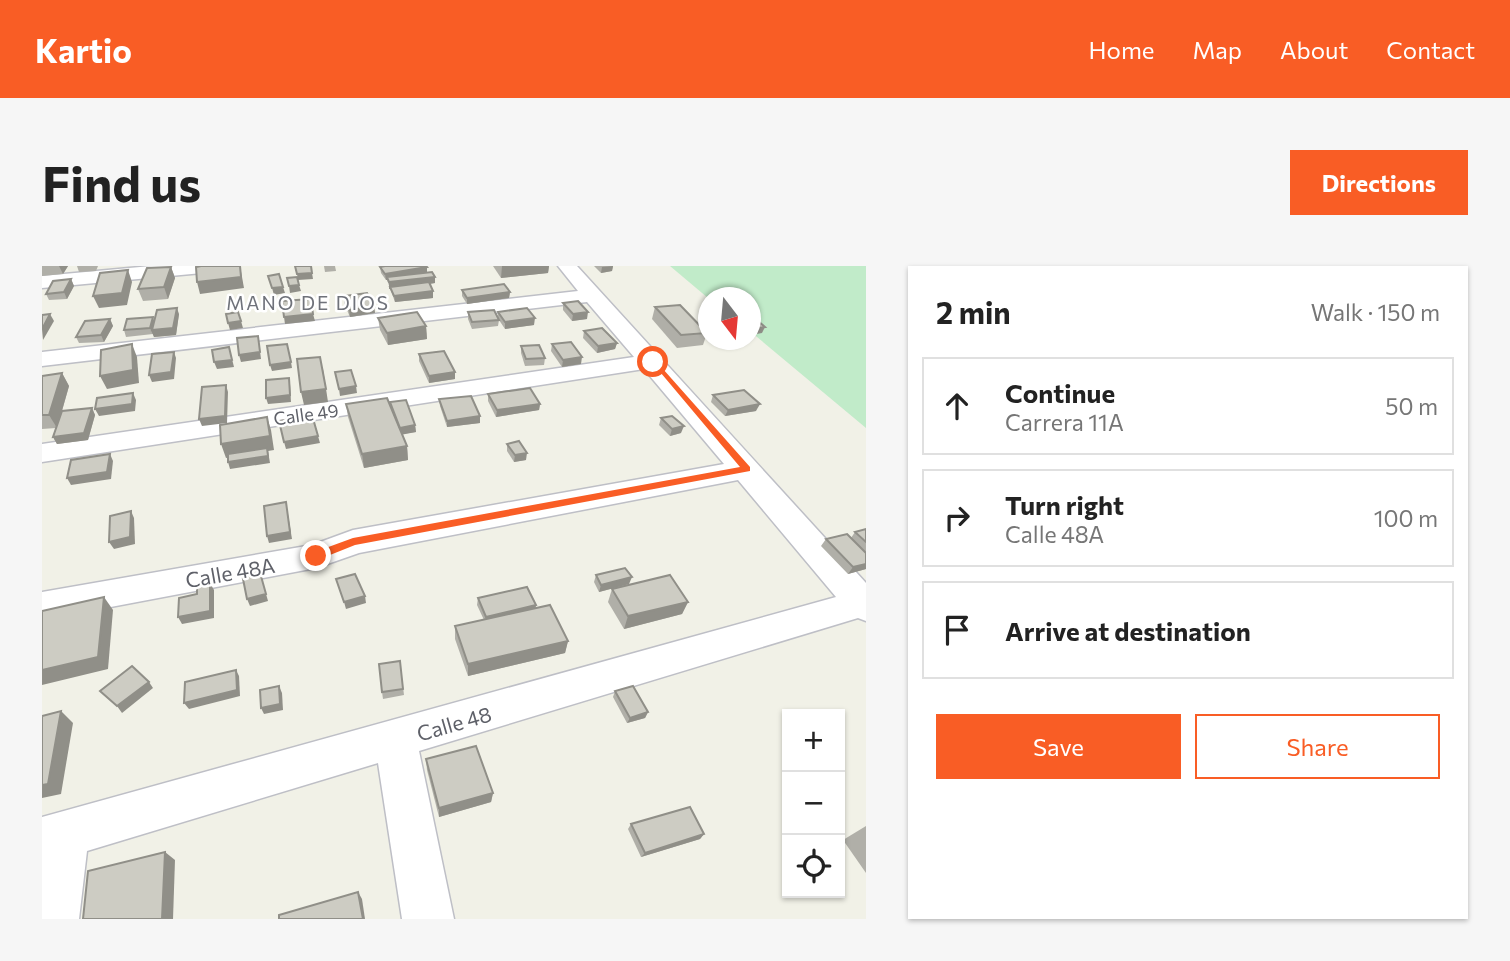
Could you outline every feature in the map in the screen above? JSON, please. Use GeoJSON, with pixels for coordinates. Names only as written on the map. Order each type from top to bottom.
{"type":"FeatureCollection","features":[{"type":"Feature","properties":{"kind":"street"},"geometry":{"type":"LineString","coordinates":[[42,282],[213,266]]}},
{"type":"Feature","properties":{"kind":"street"},"geometry":{"type":"LineString","coordinates":[[566,266],[865,604]]}},
{"type":"Feature","properties":{"kind":"street"},"geometry":{"type":"LineString","coordinates":[[42,359],[593,295]]}},
{"type":"Feature","properties":{"kind":"street","name":"Calle 49"},"geometry":{"type":"LineString","coordinates":[[42,453],[653,362]]}},
{"type":"Feature","properties":{"kind":"street","name":"Calle 48A"},"geometry":{"type":"LineString","coordinates":[[42,606],[316,556],[353,542],[746,469]]}},
{"type":"Feature","properties":{"kind":"street","name":"Calle 48"},"geometry":{"type":"LineString","coordinates":[[54,838],[865,604]]}},
{"type":"Feature","properties":{"kind":"street"},"geometry":{"type":"LineString","coordinates":[[396,740],[429,919]]}},
{"type":"Feature","properties":{"kind":"street"},"geometry":{"type":"LineString","coordinates":[[53,919],[54,838]]}},
{"type":"Feature","properties":{"kind":"green space"},"geometry":{"type":"Polygon","coordinates":[[[670,266],[866,266],[866,428],[761,340],[761,287],[698,287],[698,290],[670,266]]]}},
{"type":"Feature","properties":{"kind":"building"},"geometry":{"type":"Polygon","coordinates":[[[240,266],[241,277],[197,282],[196,267],[240,266]]]}},
{"type":"Feature","properties":{"kind":"building"},"geometry":{"type":"Polygon","coordinates":[[[295,266],[311,266],[312,273],[297,274],[295,266]]]}},
{"type":"Feature","properties":{"kind":"building"},"geometry":{"type":"Polygon","coordinates":[[[171,267],[164,287],[138,289],[147,268],[171,267]]]}},
{"type":"Feature","properties":{"kind":"building"},"geometry":{"type":"Polygon","coordinates":[[[380,267],[427,267],[385,274],[380,267]]]}},
{"type":"Feature","properties":{"kind":"building"},"geometry":{"type":"Polygon","coordinates":[[[128,270],[122,293],[93,296],[100,273],[128,270]]]}},
{"type":"Feature","properties":{"kind":"building"},"geometry":{"type":"Polygon","coordinates":[[[432,272],[435,277],[389,282],[387,277],[432,272]]]}},
{"type":"Feature","properties":{"kind":"building"},"geometry":{"type":"Polygon","coordinates":[[[279,274],[283,287],[272,288],[268,276],[279,274]]]}},
{"type":"Feature","properties":{"kind":"building"},"geometry":{"type":"Polygon","coordinates":[[[297,277],[299,285],[289,286],[287,278],[297,277]]]}},
{"type":"Feature","properties":{"kind":"building"},"geometry":{"type":"Polygon","coordinates":[[[71,279],[64,292],[46,294],[53,281],[71,279]]]}},
{"type":"Feature","properties":{"kind":"building"},"geometry":{"type":"Polygon","coordinates":[[[429,282],[433,291],[394,296],[390,287],[429,282]]]}},
{"type":"Feature","properties":{"kind":"building"},"geometry":{"type":"Polygon","coordinates":[[[504,284],[510,292],[467,298],[462,290],[504,284]]]}},
{"type":"Feature","properties":{"kind":"building"},"geometry":{"type":"Polygon","coordinates":[[[367,293],[374,307],[349,310],[344,296],[367,293]]]}},
{"type":"Feature","properties":{"kind":"building"},"geometry":{"type":"Polygon","coordinates":[[[311,299],[313,314],[284,317],[282,301],[311,299]]]}},
{"type":"Feature","properties":{"kind":"building"},"geometry":{"type":"Polygon","coordinates":[[[578,301],[588,312],[573,314],[563,303],[578,301]]]}},
{"type":"Feature","properties":{"kind":"building"},"geometry":{"type":"Polygon","coordinates":[[[680,305],[698,324],[698,334],[681,335],[655,307],[680,305]]]}},
{"type":"Feature","properties":{"kind":"building"},"geometry":{"type":"Polygon","coordinates":[[[177,308],[173,328],[152,330],[157,310],[177,308]]]}},
{"type":"Feature","properties":{"kind":"building"},"geometry":{"type":"Polygon","coordinates":[[[527,308],[535,318],[505,322],[498,312],[527,308]]]}},
{"type":"Feature","properties":{"kind":"building"},"geometry":{"type":"Polygon","coordinates":[[[494,310],[499,320],[472,322],[468,312],[494,310]]]}},
{"type":"Feature","properties":{"kind":"building"},"geometry":{"type":"Polygon","coordinates":[[[238,312],[241,321],[228,323],[226,314],[238,312]]]}},
{"type":"Feature","properties":{"kind":"building"},"geometry":{"type":"Polygon","coordinates":[[[417,312],[426,326],[387,333],[378,318],[417,312]]]}},
{"type":"Feature","properties":{"kind":"building"},"geometry":{"type":"Polygon","coordinates":[[[50,314],[42,329],[42,315],[50,314]]]}},
{"type":"Feature","properties":{"kind":"building"},"geometry":{"type":"Polygon","coordinates":[[[153,317],[150,328],[124,330],[127,319],[153,317]]]}},
{"type":"Feature","properties":{"kind":"building"},"geometry":{"type":"Polygon","coordinates":[[[110,319],[101,335],[76,337],[85,321],[110,319]]]}},
{"type":"Feature","properties":{"kind":"building"},"geometry":{"type":"Polygon","coordinates":[[[602,328],[617,343],[598,346],[584,331],[602,328]]]}},
{"type":"Feature","properties":{"kind":"building"},"geometry":{"type":"Polygon","coordinates":[[[258,336],[260,352],[239,355],[237,338],[258,336]]]}},
{"type":"Feature","properties":{"kind":"building"},"geometry":{"type":"Polygon","coordinates":[[[571,342],[582,357],[563,360],[552,344],[571,342]]]}},
{"type":"Feature","properties":{"kind":"building"},"geometry":{"type":"Polygon","coordinates":[[[132,344],[133,370],[100,376],[101,350],[132,344]]]}},
{"type":"Feature","properties":{"kind":"building"},"geometry":{"type":"Polygon","coordinates":[[[287,344],[291,362],[270,365],[267,346],[287,344]]]}},
{"type":"Feature","properties":{"kind":"building"},"geometry":{"type":"Polygon","coordinates":[[[539,345],[545,358],[526,359],[521,346],[539,345]]]}},
{"type":"Feature","properties":{"kind":"building"},"geometry":{"type":"Polygon","coordinates":[[[229,347],[232,360],[214,362],[212,350],[229,347]]]}},
{"type":"Feature","properties":{"kind":"building"},"geometry":{"type":"Polygon","coordinates":[[[444,351],[455,372],[429,376],[419,354],[444,351]]]}},
{"type":"Feature","properties":{"kind":"building"},"geometry":{"type":"Polygon","coordinates":[[[174,352],[171,372],[149,375],[152,354],[174,352]]]}},
{"type":"Feature","properties":{"kind":"building"},"geometry":{"type":"Polygon","coordinates":[[[320,357],[326,389],[301,392],[297,359],[320,357]]]}},
{"type":"Feature","properties":{"kind":"building"},"geometry":{"type":"Polygon","coordinates":[[[351,370],[356,386],[339,389],[335,372],[351,370]]]}},
{"type":"Feature","properties":{"kind":"building"},"geometry":{"type":"Polygon","coordinates":[[[62,373],[49,415],[42,415],[42,376],[62,373]]]}},
{"type":"Feature","properties":{"kind":"building"},"geometry":{"type":"Polygon","coordinates":[[[289,378],[290,395],[266,398],[266,380],[289,378]]]}},
{"type":"Feature","properties":{"kind":"building"},"geometry":{"type":"Polygon","coordinates":[[[226,385],[225,416],[199,419],[202,387],[226,385]]]}},
{"type":"Feature","properties":{"kind":"building"},"geometry":{"type":"Polygon","coordinates":[[[530,388],[540,404],[497,410],[488,394],[530,388]]]}},
{"type":"Feature","properties":{"kind":"building"},"geometry":{"type":"Polygon","coordinates":[[[744,390],[760,404],[728,410],[713,395],[744,390]]]}},
{"type":"Feature","properties":{"kind":"building"},"geometry":{"type":"Polygon","coordinates":[[[133,393],[132,404],[95,409],[97,398],[133,393]]]}},
{"type":"Feature","properties":{"kind":"building"},"geometry":{"type":"Polygon","coordinates":[[[471,396],[480,416],[447,421],[439,399],[471,396]]]}},
{"type":"Feature","properties":{"kind":"building"},"geometry":{"type":"Polygon","coordinates":[[[387,398],[407,446],[362,454],[346,404],[387,398]]]}},
{"type":"Feature","properties":{"kind":"building"},"geometry":{"type":"Polygon","coordinates":[[[406,400],[415,425],[400,428],[390,402],[406,400]]]}},
{"type":"Feature","properties":{"kind":"building"},"geometry":{"type":"Polygon","coordinates":[[[92,408],[84,433],[53,437],[62,411],[92,408]]]}},
{"type":"Feature","properties":{"kind":"building"},"geometry":{"type":"Polygon","coordinates":[[[312,415],[318,436],[284,442],[279,421],[312,415]]]}},
{"type":"Feature","properties":{"kind":"building"},"geometry":{"type":"Polygon","coordinates":[[[672,416],[684,426],[672,429],[661,418],[672,416]]]}},
{"type":"Feature","properties":{"kind":"building"},"geometry":{"type":"Polygon","coordinates":[[[267,417],[270,436],[221,444],[220,425],[267,417]]]}},
{"type":"Feature","properties":{"kind":"building"},"geometry":{"type":"Polygon","coordinates":[[[519,441],[527,453],[515,455],[507,444],[519,441]]]}},
{"type":"Feature","properties":{"kind":"building"},"geometry":{"type":"Polygon","coordinates":[[[267,448],[268,456],[228,462],[228,454],[267,448]]]}},
{"type":"Feature","properties":{"kind":"building"},"geometry":{"type":"Polygon","coordinates":[[[110,454],[107,472],[67,478],[71,460],[110,454]]]}},
{"type":"Feature","properties":{"kind":"building"},"geometry":{"type":"Polygon","coordinates":[[[286,502],[290,532],[267,536],[264,506],[286,502]]]}},
{"type":"Feature","properties":{"kind":"building"},"geometry":{"type":"Polygon","coordinates":[[[131,511],[130,537],[109,542],[110,516],[131,511]]]}},
{"type":"Feature","properties":{"kind":"building"},"geometry":{"type":"Polygon","coordinates":[[[866,529],[866,542],[855,532],[866,529]]]}},
{"type":"Feature","properties":{"kind":"building"},"geometry":{"type":"Polygon","coordinates":[[[847,534],[866,553],[866,564],[853,567],[826,539],[847,534]]]}},
{"type":"Feature","properties":{"kind":"building"},"geometry":{"type":"Polygon","coordinates":[[[625,568],[632,577],[601,585],[596,575],[625,568]]]}},
{"type":"Feature","properties":{"kind":"building"},"geometry":{"type":"Polygon","coordinates":[[[259,569],[266,594],[247,599],[242,574],[259,569]]]}},
{"type":"Feature","properties":{"kind":"building"},"geometry":{"type":"Polygon","coordinates":[[[355,574],[365,596],[344,602],[336,579],[355,574]]]}},
{"type":"Feature","properties":{"kind":"building"},"geometry":{"type":"Polygon","coordinates":[[[670,575],[688,602],[628,616],[612,589],[670,575]]]}},
{"type":"Feature","properties":{"kind":"building"},"geometry":{"type":"Polygon","coordinates":[[[210,583],[210,611],[178,617],[179,598],[197,594],[197,586],[210,583]]]}},
{"type":"Feature","properties":{"kind":"building"},"geometry":{"type":"Polygon","coordinates":[[[527,587],[536,605],[486,617],[478,598],[527,587]]]}},
{"type":"Feature","properties":{"kind":"building"},"geometry":{"type":"Polygon","coordinates":[[[104,597],[98,657],[42,670],[42,611],[104,597]]]}},
{"type":"Feature","properties":{"kind":"building"},"geometry":{"type":"Polygon","coordinates":[[[550,605],[568,641],[468,664],[455,626],[550,605]]]}},
{"type":"Feature","properties":{"kind":"building"},"geometry":{"type":"Polygon","coordinates":[[[400,661],[403,689],[382,692],[379,664],[400,661]]]}},
{"type":"Feature","properties":{"kind":"building"},"geometry":{"type":"Polygon","coordinates":[[[132,666],[149,682],[117,706],[100,691],[132,666]]]}},
{"type":"Feature","properties":{"kind":"building"},"geometry":{"type":"Polygon","coordinates":[[[236,670],[237,690],[184,703],[185,682],[236,670]]]}},
{"type":"Feature","properties":{"kind":"building"},"geometry":{"type":"Polygon","coordinates":[[[279,686],[280,704],[261,708],[260,690],[279,686]]]}},
{"type":"Feature","properties":{"kind":"building"},"geometry":{"type":"Polygon","coordinates":[[[633,686],[648,712],[630,718],[615,691],[633,686]]]}},
{"type":"Feature","properties":{"kind":"building"},"geometry":{"type":"Polygon","coordinates":[[[61,711],[48,784],[42,785],[42,716],[61,711]]]}},
{"type":"Feature","properties":{"kind":"building"},"geometry":{"type":"Polygon","coordinates":[[[476,746],[493,793],[439,808],[426,759],[476,746]]]}},
{"type":"Feature","properties":{"kind":"building"},"geometry":{"type":"Polygon","coordinates":[[[690,807],[704,834],[645,853],[631,824],[690,807]]]}},
{"type":"Feature","properties":{"kind":"building"},"geometry":{"type":"Polygon","coordinates":[[[165,852],[162,919],[83,919],[88,871],[165,852]]]}},
{"type":"Feature","properties":{"kind":"building"},"geometry":{"type":"Polygon","coordinates":[[[358,892],[363,919],[279,919],[279,915],[358,892]]]}},
{"type":"Feature","properties":{"kind":"district","name":"MANO DE DIOS"},"geometry":{"type":"Point","coordinates":[308,302]}},
{"type":"Feature","properties":{"kind":"route"},"geometry":{"type":"LineString","coordinates":[[316,556],[353,542],[746,469],[653,362]]}}]}
